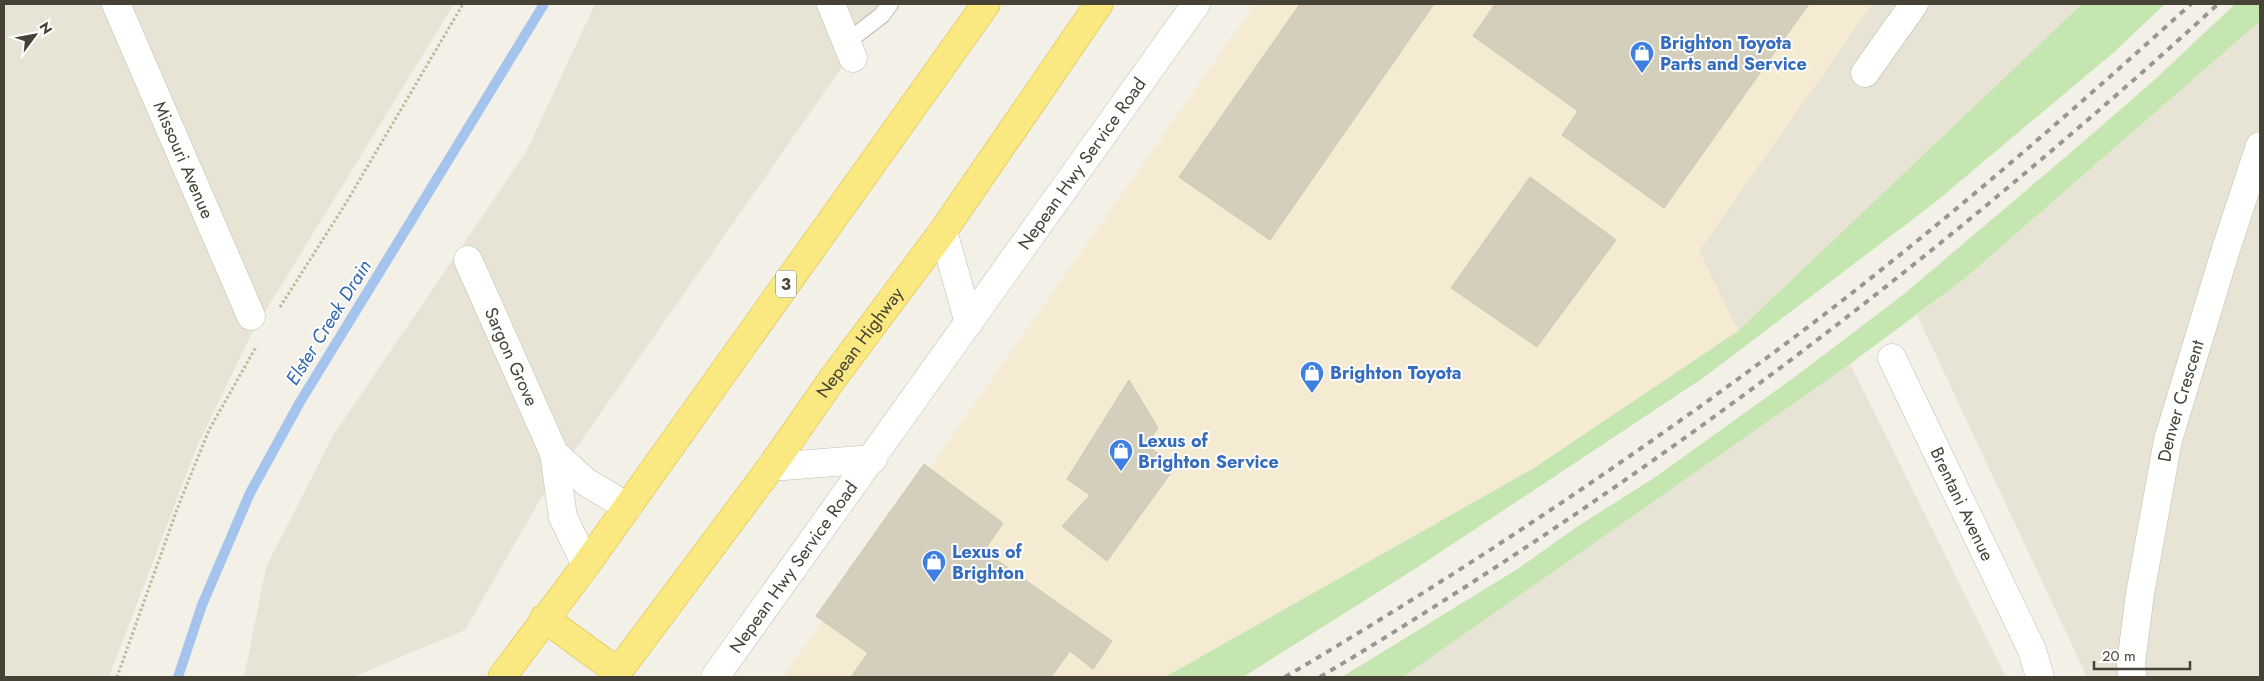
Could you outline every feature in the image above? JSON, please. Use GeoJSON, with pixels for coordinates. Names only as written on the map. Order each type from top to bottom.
{"type":"FeatureCollection","features":[{"type":"Feature","properties":{"kind":"highway","name":"3"},"geometry":{"type":"LineString","coordinates":[[502,677],[628,507],[986,4]]}},
{"type":"Feature","properties":{"kind":"highway","name":"Nepean Highway"},"geometry":{"type":"LineString","coordinates":[[617,675],[771,467],[831,381],[943,231],[1099,4]]}},
{"type":"Feature","properties":{"kind":"highway"},"geometry":{"type":"LineString","coordinates":[[544,618],[617,675]]}},
{"type":"Feature","properties":{"kind":"street","name":"Missouri Avenue"},"geometry":{"type":"LineString","coordinates":[[116,4],[251,316]]}},
{"type":"Feature","properties":{"kind":"street"},"geometry":{"type":"LineString","coordinates":[[831,4],[850,50]]}},
{"type":"Feature","properties":{"kind":"street","name":"Nepean Hwy Service Road"},"geometry":{"type":"LineString","coordinates":[[715,677],[1196,4]]}},
{"type":"Feature","properties":{"kind":"street"},"geometry":{"type":"LineString","coordinates":[[1865,73],[1914,4]]}},
{"type":"Feature","properties":{"kind":"street","name":"Denver Crescent"},"geometry":{"type":"LineString","coordinates":[[2127,673],[2168,440],[2226,249],[2260,146]]}},
{"type":"Feature","properties":{"kind":"street"},"geometry":{"type":"LineString","coordinates":[[943,231],[969,323]]}},
{"type":"Feature","properties":{"kind":"street","name":"Sargon Grove"},"geometry":{"type":"LineString","coordinates":[[468,260],[554,453],[563,517],[586,564]]}},
{"type":"Feature","properties":{"kind":"street","name":"Brentani Avenue"},"geometry":{"type":"LineString","coordinates":[[1892,358],[2032,650],[2040,677]]}},
{"type":"Feature","properties":{"kind":"street","name":"Sargon Grove"},"geometry":{"type":"LineString","coordinates":[[554,453],[586,482],[628,507]]}},
{"type":"Feature","properties":{"kind":"street","name":"Nepean Hwy Service Road"},"geometry":{"type":"LineString","coordinates":[[771,467],[872,459]]}},
{"type":"Feature","properties":{"kind":"street","name":"Brentani Avenue"},"geometry":{"type":"LineString","coordinates":[[2032,650],[2052,677]]}},
{"type":"Feature","properties":{"kind":"lane"},"geometry":{"type":"LineString","coordinates":[[850,50],[890,4]]}},
{"type":"Feature","properties":{"kind":"shaded area"},"geometry":{"type":"Polygon","coordinates":[[[4,4],[454,4],[252,333],[198,444],[109,677],[4,677],[4,4]]]}},
{"type":"Feature","properties":{"kind":"shaded area"},"geometry":{"type":"Polygon","coordinates":[[[595,4],[886,4],[540,500],[465,630],[353,677],[244,677],[266,567],[334,434],[526,152],[595,4]]]}},
{"type":"Feature","properties":{"kind":"shaded area","name":"Brighton Toyota"},"geometry":{"type":"Polygon","coordinates":[[[1255,4],[1872,4],[1699,251],[1738,331],[1534,468],[1165,677],[783,677],[1255,4]]]}},
{"type":"Feature","properties":{"kind":"shaded area"},"geometry":{"type":"Polygon","coordinates":[[[1872,4],[2102,4],[1738,331],[1699,251],[1872,4]]]}},
{"type":"Feature","properties":{"kind":"shaded area"},"geometry":{"type":"Polygon","coordinates":[[[2260,21],[2260,677],[2087,677],[1917,315],[1963,280],[2260,21]]]}},
{"type":"Feature","properties":{"kind":"shaded area"},"geometry":{"type":"Polygon","coordinates":[[[1850,364],[2006,677],[1403,677],[1850,364]]]}},
{"type":"Feature","properties":{"kind":"green space"},"geometry":{"type":"Polygon","coordinates":[[[2082,4],[2165,4],[2113,53],[1933,204],[1703,378],[1421,565],[1243,677],[1165,677],[1534,468],[1738,331],[2082,4]]]}},
{"type":"Feature","properties":{"kind":"green space"},"geometry":{"type":"Polygon","coordinates":[[[2235,4],[2260,4],[2260,21],[1963,280],[1850,364],[1403,677],[1342,677],[1519,568],[1578,526],[1654,478],[1792,379],[1904,294],[2152,82],[2235,4]]]}},
{"type":"Feature","properties":{"kind":"building"},"geometry":{"type":"Polygon","coordinates":[[[1300,4],[1434,4],[1270,240],[1179,177],[1300,4]]]}},
{"type":"Feature","properties":{"kind":"building","name":"Brighton Toyota Parts and Service"},"geometry":{"type":"Polygon","coordinates":[[[1495,4],[1809,4],[1664,208],[1562,135],[1578,111],[1473,36],[1495,4]]]}},
{"type":"Feature","properties":{"kind":"building"},"geometry":{"type":"Polygon","coordinates":[[[1530,177],[1616,240],[1537,347],[1451,288],[1530,177]]]}},
{"type":"Feature","properties":{"kind":"building","name":"Lexus of Brighton Service"},"geometry":{"type":"Polygon","coordinates":[[[1129,380],[1158,428],[1146,445],[1176,466],[1107,561],[1062,526],[1090,495],[1067,479],[1129,380]]]}},
{"type":"Feature","properties":{"kind":"building","name":"Lexus of Brighton"},"geometry":{"type":"Polygon","coordinates":[[[924,464],[1003,523],[984,551],[1112,641],[1093,669],[1070,651],[1051,677],[851,677],[868,653],[816,616],[924,464]]]}},
{"type":"Feature","properties":{"kind":"waterway","name":"Elster Creek Drain"},"geometry":{"type":"LineString","coordinates":[[178,677],[202,605],[250,493],[300,402],[544,4]]}},
{"type":"Feature","properties":{"kind":"railway"},"geometry":{"type":"LineString","coordinates":[[1285,677],[1483,555],[1611,469],[1800,333],[1901,254],[1999,173],[2191,4]]}},
{"type":"Feature","properties":{"kind":"railway"},"geometry":{"type":"LineString","coordinates":[[1320,677],[1502,563],[1679,442],[1766,379],[1851,314],[2018,179],[2119,93],[2218,4]]}},
{"type":"Feature","properties":{"kind":"place","name":"Brighton Toyota Parts and Service"},"geometry":{"type":"Point","coordinates":[1642,74]}},
{"type":"Feature","properties":{"kind":"place","name":"Brighton Toyota"},"geometry":{"type":"Point","coordinates":[1312,394]}},
{"type":"Feature","properties":{"kind":"place","name":"Lexus of Brighton Service"},"geometry":{"type":"Point","coordinates":[1121,472]}},
{"type":"Feature","properties":{"kind":"place","name":"Lexus of Brighton"},"geometry":{"type":"Point","coordinates":[934,583]}}]}
